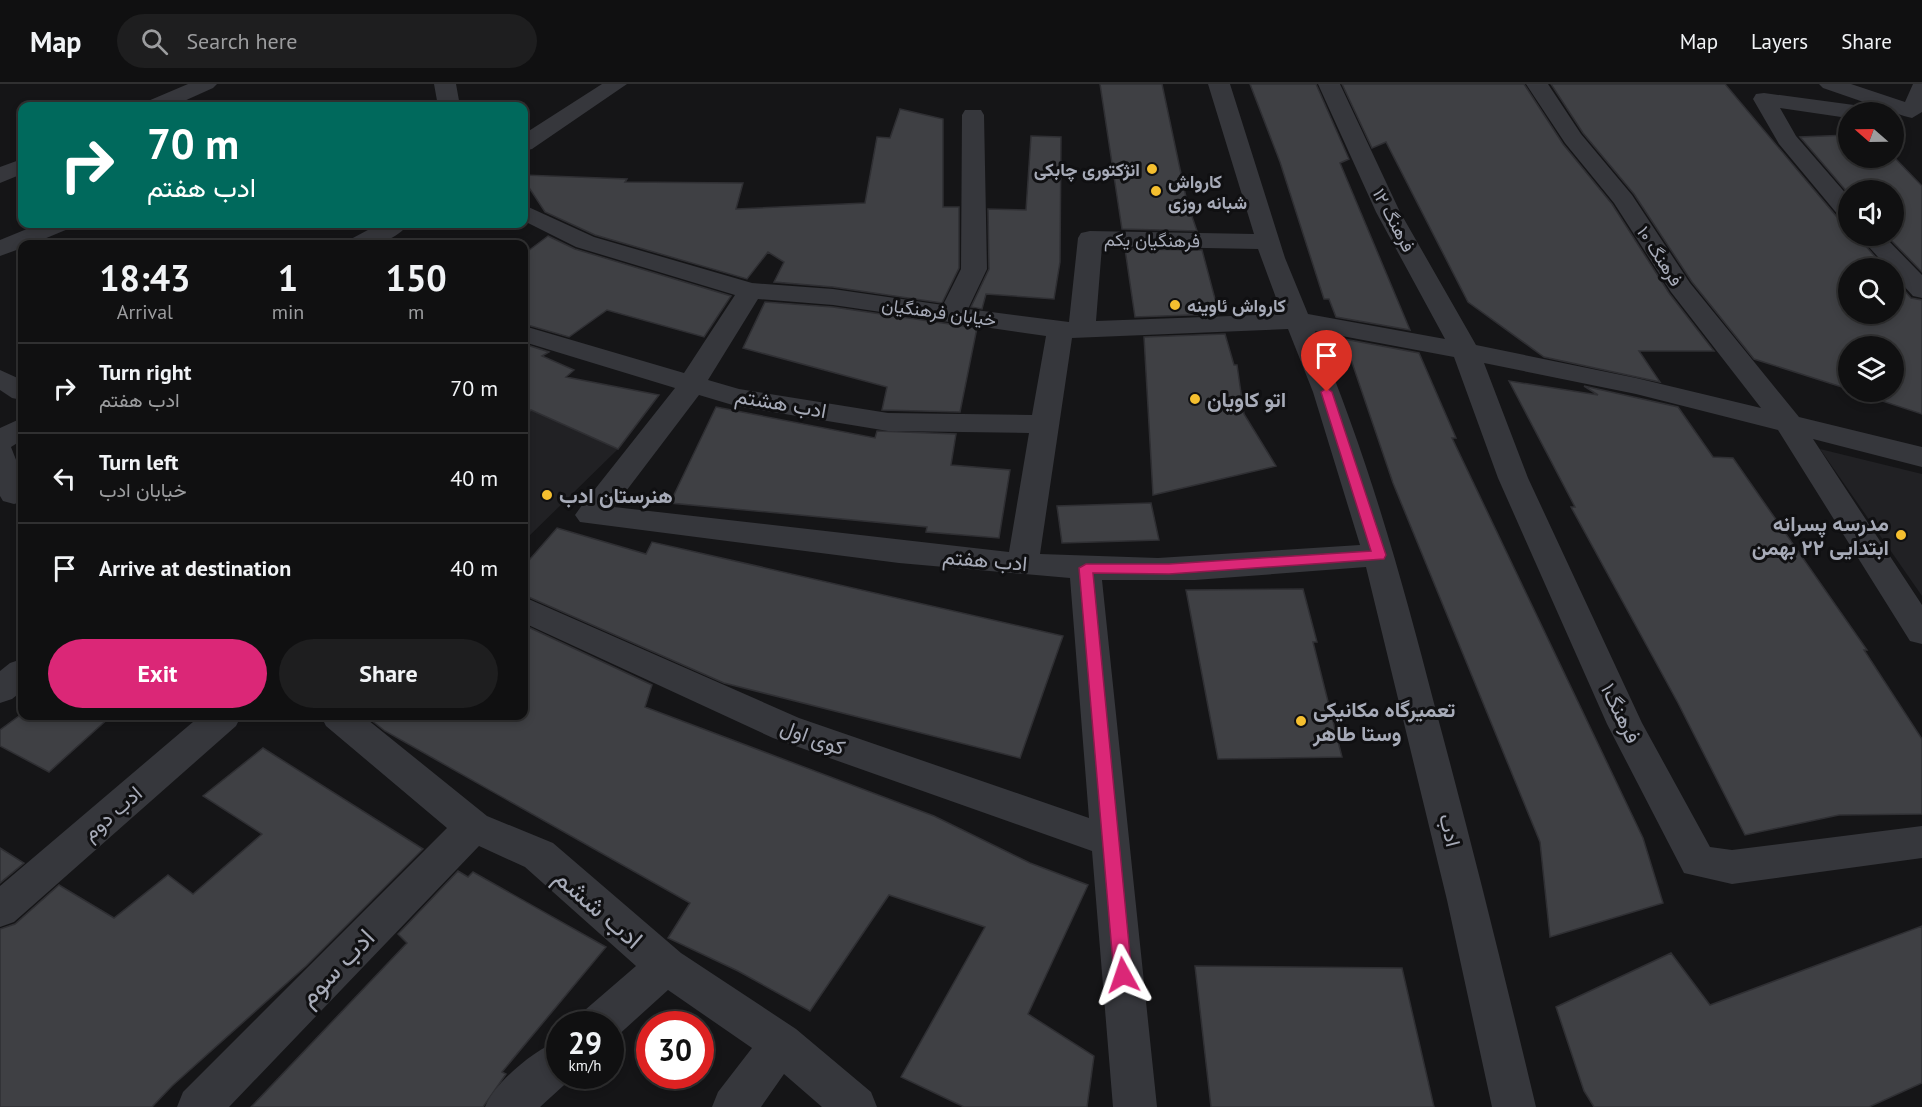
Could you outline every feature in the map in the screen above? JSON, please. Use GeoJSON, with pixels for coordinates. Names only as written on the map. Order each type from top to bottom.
{"type":"FeatureCollection","features":[{"type":"Feature","properties":{"kind":"street"},"geometry":{"type":"LineString","coordinates":[[165,102],[206,84]]}},
{"type":"Feature","properties":{"kind":"street"},"geometry":{"type":"LineString","coordinates":[[444,84],[448,102]]}},
{"type":"Feature","properties":{"kind":"street"},"geometry":{"type":"LineString","coordinates":[[528,141],[616,84]]}},
{"type":"Feature","properties":{"kind":"street","name":"ادب"},"geometry":{"type":"LineString","coordinates":[[1219,84],[1272,258],[1327,392],[1379,555],[1467,900],[1514,1107]]}},
{"type":"Feature","properties":{"kind":"street","name":"فرهنگ ۱۲"},"geometry":{"type":"LineString","coordinates":[[1329,84],[1388,212],[1466,352]]}},
{"type":"Feature","properties":{"kind":"street","name":"فرهنگ ۱۰"},"geometry":{"type":"LineString","coordinates":[[1537,84],[1573,138],[1624,200],[1680,287],[1789,424],[1922,632]]}},
{"type":"Feature","properties":{"kind":"street"},"geometry":{"type":"LineString","coordinates":[[1830,84],[1909,113],[1922,87]]}},
{"type":"Feature","properties":{"kind":"street"},"geometry":{"type":"LineString","coordinates":[[1758,92],[1838,109]]}},
{"type":"Feature","properties":{"kind":"street"},"geometry":{"type":"LineString","coordinates":[[1758,92],[1787,139],[1838,199]]}},
{"type":"Feature","properties":{"kind":"street"},"geometry":{"type":"LineString","coordinates":[[952,314],[974,269],[973,116]]}},
{"type":"Feature","properties":{"kind":"street"},"geometry":{"type":"LineString","coordinates":[[0,176],[18,168]]}},
{"type":"Feature","properties":{"kind":"street","name":"خیابان فرهنگیان"},"geometry":{"type":"LineString","coordinates":[[528,214],[585,242],[750,291],[833,297],[1071,330],[1299,321],[1352,328],[1636,386],[1922,457]]}},
{"type":"Feature","properties":{"kind":"street"},"geometry":{"type":"LineString","coordinates":[[21,240],[50,228]]}},
{"type":"Feature","properties":{"kind":"street"},"geometry":{"type":"LineString","coordinates":[[367,240],[389,228]]}},
{"type":"Feature","properties":{"kind":"street","name":"فرهنگیان یکم"},"geometry":{"type":"LineString","coordinates":[[1071,330],[1090,238],[1269,242]]}},
{"type":"Feature","properties":{"kind":"street"},"geometry":{"type":"LineString","coordinates":[[0,249],[18,241]]}},
{"type":"Feature","properties":{"kind":"street"},"geometry":{"type":"LineString","coordinates":[[1880,246],[1922,290]]}},
{"type":"Feature","properties":{"kind":"street"},"geometry":{"type":"LineString","coordinates":[[692,382],[750,291]]}},
{"type":"Feature","properties":{"kind":"street"},"geometry":{"type":"LineString","coordinates":[[1023,563],[1046,424],[1071,330]]}},
{"type":"Feature","properties":{"kind":"street","name":"ادب هشتم"},"geometry":{"type":"LineString","coordinates":[[528,335],[692,382],[736,397],[888,422],[1046,424]]}},
{"type":"Feature","properties":{"kind":"street","name":"فرهنگ۱"},"geometry":{"type":"LineString","coordinates":[[1466,352],[1513,478],[1625,724],[1698,861],[1732,867],[1922,842]]}},
{"type":"Feature","properties":{"kind":"street"},"geometry":{"type":"LineString","coordinates":[[0,378],[18,389]]}},
{"type":"Feature","properties":{"kind":"street","name":"ادب هفتم"},"geometry":{"type":"LineString","coordinates":[[692,382],[591,515],[1086,568],[1169,569],[1379,555]]}},
{"type":"Feature","properties":{"kind":"street"},"geometry":{"type":"LineString","coordinates":[[0,441],[18,430]]}},
{"type":"Feature","properties":{"kind":"street"},"geometry":{"type":"LineString","coordinates":[[0,453],[12,500]]}},
{"type":"Feature","properties":{"kind":"street"},"geometry":{"type":"LineString","coordinates":[[1086,568],[1135,1107]]}},
{"type":"Feature","properties":{"kind":"street","name":"کوی اول"},"geometry":{"type":"LineString","coordinates":[[528,611],[786,728],[1111,843]]}},
{"type":"Feature","properties":{"kind":"street"},"geometry":{"type":"LineString","coordinates":[[0,690],[18,675]]}},
{"type":"Feature","properties":{"kind":"street","name":"ادب دوم"},"geometry":{"type":"LineString","coordinates":[[0,910],[218,720]]}},
{"type":"Feature","properties":{"kind":"street","name":"ادب ششم"},"geometry":{"type":"LineString","coordinates":[[344,720],[473,827],[539,855],[666,966],[781,1043],[855,1107]]}},
{"type":"Feature","properties":{"kind":"street","name":"ادب سوم"},"geometry":{"type":"LineString","coordinates":[[199,1107],[473,827]]}},
{"type":"Feature","properties":{"kind":"street"},"geometry":{"type":"LineString","coordinates":[[615,1011],[666,966]]}},
{"type":"Feature","properties":{"kind":"street"},"geometry":{"type":"LineString","coordinates":[[734,1107],[781,1043]]}},
{"type":"Feature","properties":{"kind":"street"},"geometry":{"type":"LineString","coordinates":[[507,1107],[546,1072]]}},
{"type":"Feature","properties":{"kind":"shaded area","name":"هنرستان ادب"},"geometry":{"type":"Polygon","coordinates":[[[528,409],[618,449],[528,537],[528,409]]]}},
{"type":"Feature","properties":{"kind":"shaded area","name":"مدرسه پسرانه ابتدایی ۲۲ بهمن"},"geometry":{"type":"Polygon","coordinates":[[[1820,449],[1922,474],[1922,596],[1820,449]]]}},
{"type":"Feature","properties":{"kind":"building"},"geometry":{"type":"Polygon","coordinates":[[[1100,84],[1162,84],[1187,202],[1197,231],[1122,229],[1100,84]]]}},
{"type":"Feature","properties":{"kind":"building"},"geometry":{"type":"Polygon","coordinates":[[[1250,84],[1316,84],[1349,159],[1340,163],[1410,330],[1336,317],[1329,299],[1324,299],[1280,162],[1250,84]]]}},
{"type":"Feature","properties":{"kind":"building"},"geometry":{"type":"Polygon","coordinates":[[[1342,84],[1524,84],[1563,144],[1612,204],[1669,293],[1714,351],[1639,351],[1660,382],[1544,357],[1468,302],[1386,142],[1372,148],[1342,84]]]}},
{"type":"Feature","properties":{"kind":"building"},"geometry":{"type":"Polygon","coordinates":[[[1551,84],[1725,84],[1838,217],[1838,246],[1866,246],[1876,258],[1838,258],[1838,324],[1904,324],[1904,290],[1911,298],[1922,300],[1922,414],[1885,402],[1904,402],[1904,336],[1838,336],[1838,386],[1754,359],[1692,282],[1634,194],[1583,133],[1551,84]]]}},
{"type":"Feature","properties":{"kind":"building"},"geometry":{"type":"Polygon","coordinates":[[[900,109],[943,119],[943,207],[959,207],[959,268],[942,303],[833,287],[774,282],[784,262],[768,252],[747,279],[595,235],[545,212],[528,186],[528,175],[627,179],[625,182],[743,183],[736,209],[865,203],[877,137],[890,138],[900,109]]]}},
{"type":"Feature","properties":{"kind":"building"},"geometry":{"type":"Polygon","coordinates":[[[1838,135],[1838,168],[1904,167],[1922,186],[1922,272],[1897,246],[1904,246],[1904,180],[1838,181],[1800,137],[1838,135]]]}},
{"type":"Feature","properties":{"kind":"building"},"geometry":{"type":"Polygon","coordinates":[[[1031,136],[1061,137],[1060,262],[1054,299],[986,294],[982,309],[971,307],[989,269],[988,209],[1026,210],[1031,136]]]}},
{"type":"Feature","properties":{"kind":"building"},"geometry":{"type":"Polygon","coordinates":[[[548,236],[575,249],[731,296],[704,337],[607,310],[569,337],[528,325],[528,251],[548,236]]]}},
{"type":"Feature","properties":{"kind":"building"},"geometry":{"type":"Polygon","coordinates":[[[1125,249],[1202,250],[1219,314],[1135,317],[1125,249]]]}},
{"type":"Feature","properties":{"kind":"building"},"geometry":{"type":"Polygon","coordinates":[[[765,302],[833,307],[977,328],[960,412],[882,410],[887,387],[743,348],[765,302]]]}},
{"type":"Feature","properties":{"kind":"building"},"geometry":{"type":"Polygon","coordinates":[[[1225,334],[1234,365],[1237,365],[1244,414],[1276,466],[1153,495],[1144,337],[1225,334]]]}},
{"type":"Feature","properties":{"kind":"building"},"geometry":{"type":"Polygon","coordinates":[[[1344,339],[1419,353],[1456,438],[1452,438],[1643,838],[1663,903],[1550,937],[1540,842],[1393,483],[1344,339]]]}},
{"type":"Feature","properties":{"kind":"building"},"geometry":{"type":"Polygon","coordinates":[[[528,345],[549,352],[542,356],[574,370],[566,377],[659,395],[618,449],[531,410],[528,413],[528,345]]]}},
{"type":"Feature","properties":{"kind":"building"},"geometry":{"type":"Polygon","coordinates":[[[1509,381],[1598,395],[1584,386],[1678,407],[1713,457],[1733,458],[1867,650],[1864,650],[1922,739],[1922,814],[1839,815],[1745,835],[1678,703],[1571,507],[1575,507],[1509,381]]]}},
{"type":"Feature","properties":{"kind":"building"},"geometry":{"type":"Polygon","coordinates":[[[716,407],[875,438],[877,431],[956,434],[951,465],[1010,470],[999,538],[926,532],[927,527],[670,503],[716,407]]]}},
{"type":"Feature","properties":{"kind":"building"},"geometry":{"type":"Polygon","coordinates":[[[1151,503],[1159,540],[1062,543],[1057,506],[1151,503]]]}},
{"type":"Feature","properties":{"kind":"building"},"geometry":{"type":"Polygon","coordinates":[[[557,528],[646,554],[652,542],[1063,636],[1020,758],[724,683],[528,597],[528,561],[557,528]]]}},
{"type":"Feature","properties":{"kind":"building"},"geometry":{"type":"Polygon","coordinates":[[[1303,589],[1317,642],[1313,642],[1342,757],[1218,759],[1186,590],[1303,589]]]}},
{"type":"Feature","properties":{"kind":"building"},"geometry":{"type":"Polygon","coordinates":[[[528,627],[652,685],[645,707],[934,816],[1030,863],[1088,885],[1028,1014],[1094,1056],[1087,1107],[964,1107],[901,1077],[985,927],[889,895],[810,1011],[738,971],[668,938],[690,903],[385,731],[371,720],[528,720],[528,627]]]}},
{"type":"Feature","properties":{"kind":"building"},"geometry":{"type":"Polygon","coordinates":[[[18,717],[18,720],[107,720],[49,772],[0,746],[0,730],[18,717]]]}},
{"type":"Feature","properties":{"kind":"building"},"geometry":{"type":"Polygon","coordinates":[[[263,748],[423,849],[306,966],[172,1086],[152,1107],[0,1107],[0,929],[15,924],[59,885],[114,918],[168,875],[193,894],[262,834],[203,796],[263,748]]]}},
{"type":"Feature","properties":{"kind":"building"},"geometry":{"type":"Polygon","coordinates":[[[0,848],[24,863],[0,883],[0,848]]]}},
{"type":"Feature","properties":{"kind":"building"},"geometry":{"type":"Polygon","coordinates":[[[458,871],[468,877],[473,872],[606,947],[553,1011],[546,1011],[546,1019],[502,1072],[506,1074],[483,1107],[251,1107],[407,943],[398,934],[458,871]]]}},
{"type":"Feature","properties":{"kind":"building"},"geometry":{"type":"Polygon","coordinates":[[[1922,926],[1922,1083],[1869,1107],[1594,1107],[1584,1091],[1556,1007],[1671,953],[1710,1005],[1922,926]]]}},
{"type":"Feature","properties":{"kind":"building"},"geometry":{"type":"Polygon","coordinates":[[[1195,966],[1402,968],[1434,1107],[1211,1107],[1195,966]]]}},
{"type":"Feature","properties":{"kind":"place","name":"انژکتوری چابکی"},"geometry":{"type":"Point","coordinates":[1152,169]}},
{"type":"Feature","properties":{"kind":"place","name":"کارواش شبانه روزی"},"geometry":{"type":"Point","coordinates":[1156,191]}},
{"type":"Feature","properties":{"kind":"place","name":"کارواش ئاوینه"},"geometry":{"type":"Point","coordinates":[1175,305]}},
{"type":"Feature","properties":{"kind":"place","name":"اتو کاویان"},"geometry":{"type":"Point","coordinates":[1195,399]}},
{"type":"Feature","properties":{"kind":"place","name":"هنرستان ادب"},"geometry":{"type":"Point","coordinates":[547,495]}},
{"type":"Feature","properties":{"kind":"place","name":"مدرسه پسرانه ابتدایی ۲۲ بهمن"},"geometry":{"type":"Point","coordinates":[1901,535]}},
{"type":"Feature","properties":{"kind":"place","name":"تعمیرگاه مکانیکی وستا طاهر"},"geometry":{"type":"Point","coordinates":[1301,721]}},
{"type":"Feature","properties":{"kind":"route"},"geometry":{"type":"LineString","coordinates":[[1123,975],[1086,568],[1169,569],[1379,555],[1327,392]]}}]}
